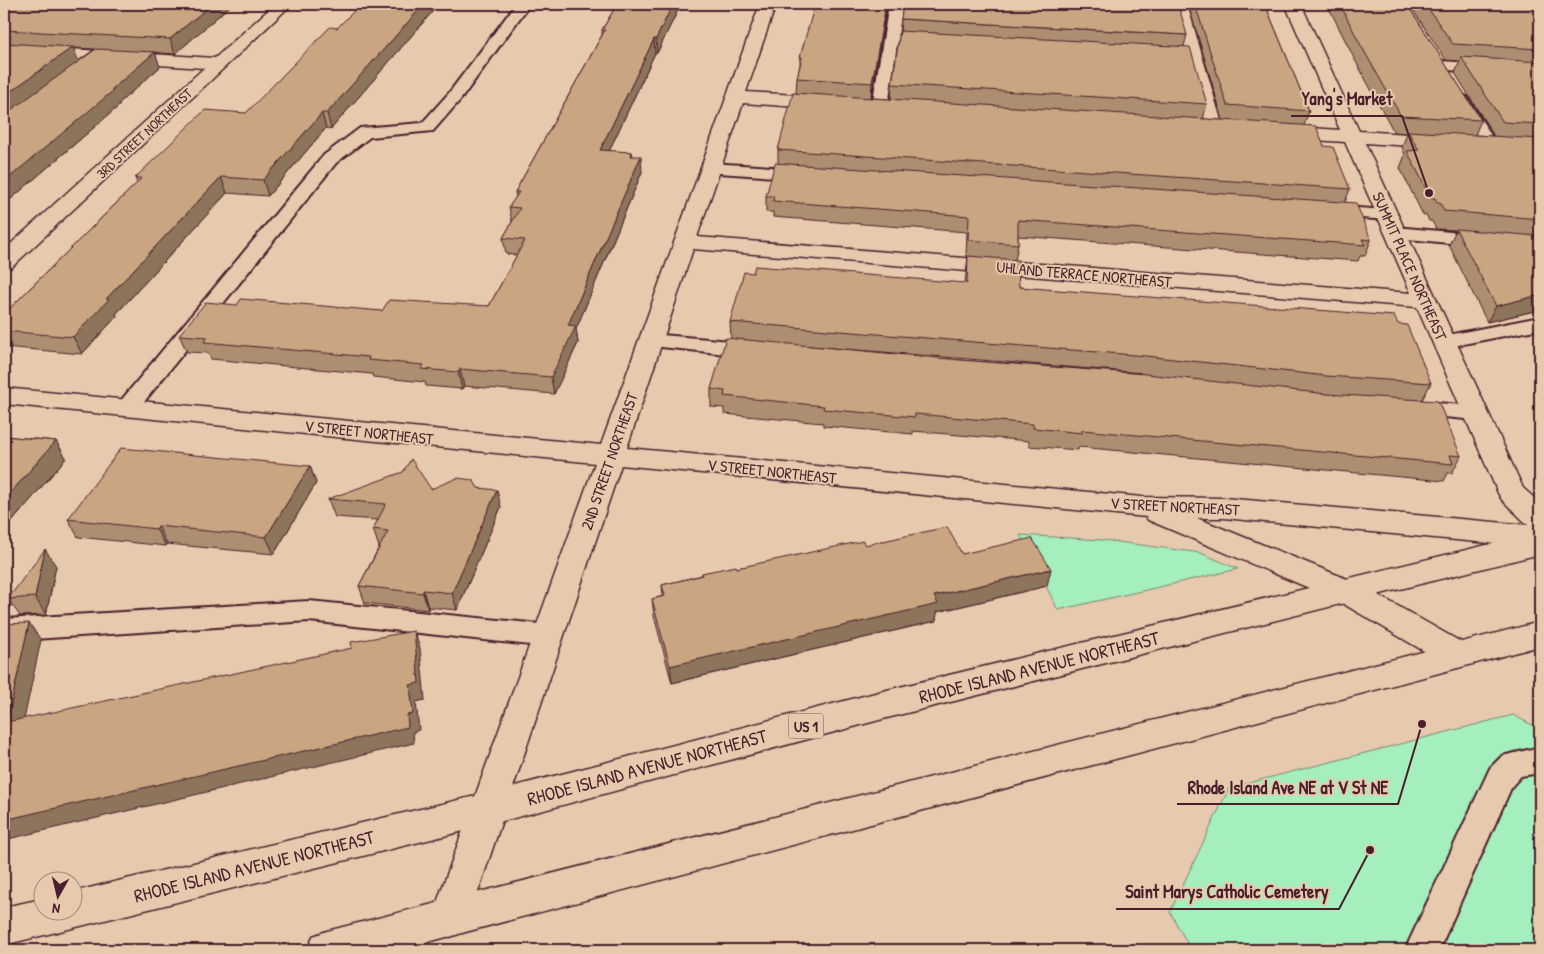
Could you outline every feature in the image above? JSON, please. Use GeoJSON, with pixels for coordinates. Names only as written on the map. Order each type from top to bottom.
{"type":"FeatureCollection","features":[{"type":"Feature","properties":{"kind":"street","name":"3RD STREET NORTHEAST"},"geometry":{"type":"LineString","coordinates":[[4,262],[284,4]]}},
{"type":"Feature","properties":{"kind":"street","name":"2ND STREET NORTHEAST"},"geometry":{"type":"LineString","coordinates":[[450,919],[768,4]]}},
{"type":"Feature","properties":{"kind":"street","name":"SUMMIT PLACE NORTHEAST"},"geometry":{"type":"LineString","coordinates":[[1293,4],[1512,493],[1540,520]]}},
{"type":"Feature","properties":{"kind":"street"},"geometry":{"type":"LineString","coordinates":[[4,50],[219,64]]}},
{"type":"Feature","properties":{"kind":"street"},"geometry":{"type":"LineString","coordinates":[[736,96],[900,107]]}},
{"type":"Feature","properties":{"kind":"street"},"geometry":{"type":"LineString","coordinates":[[1195,126],[1224,128]]}},
{"type":"Feature","properties":{"kind":"street"},"geometry":{"type":"LineString","coordinates":[[1261,130],[1482,145]]}},
{"type":"Feature","properties":{"kind":"street","name":"UHLAND TERRACE NORTHEAST"},"geometry":{"type":"LineString","coordinates":[[684,242],[1425,301]]}},
{"type":"Feature","properties":{"kind":"street","name":"V STREET NORTHEAST"},"geometry":{"type":"LineString","coordinates":[[4,396],[1142,507],[1224,508],[1540,537]]}},
{"type":"Feature","properties":{"kind":"street"},"geometry":{"type":"LineString","coordinates":[[1142,507],[1346,592],[1457,655]]}},
{"type":"Feature","properties":{"kind":"street","name":"RHODE ISLAND AVENUE NORTHEAST"},"geometry":{"type":"LineString","coordinates":[[82,908],[488,809],[883,706],[1540,543]]}},
{"type":"Feature","properties":{"kind":"street"},"geometry":{"type":"LineString","coordinates":[[327,950],[1540,634]]}},
{"type":"Feature","properties":{"kind":"street"},"geometry":{"type":"LineString","coordinates":[[4,926],[32,920]]}},
{"type":"Feature","properties":{"kind":"lane"},"geometry":{"type":"LineString","coordinates":[[127,408],[330,159],[366,132],[427,128],[455,96],[523,4]]}},
{"type":"Feature","properties":{"kind":"lane"},"geometry":{"type":"LineString","coordinates":[[862,105],[891,39],[896,4]]}},
{"type":"Feature","properties":{"kind":"lane"},"geometry":{"type":"LineString","coordinates":[[1180,4],[1195,56],[1224,128]]}},
{"type":"Feature","properties":{"kind":"lane"},"geometry":{"type":"LineString","coordinates":[[891,39],[950,42]]}},
{"type":"Feature","properties":{"kind":"lane"},"geometry":{"type":"LineString","coordinates":[[1430,50],[1452,86],[1482,145]]}},
{"type":"Feature","properties":{"kind":"lane"},"geometry":{"type":"LineString","coordinates":[[1175,54],[1195,56]]}},
{"type":"Feature","properties":{"kind":"lane"},"geometry":{"type":"LineString","coordinates":[[80,69],[99,56]]}},
{"type":"Feature","properties":{"kind":"lane"},"geometry":{"type":"LineString","coordinates":[[1440,66],[1540,72]]}},
{"type":"Feature","properties":{"kind":"lane"},"geometry":{"type":"LineString","coordinates":[[710,168],[818,176]]}},
{"type":"Feature","properties":{"kind":"lane"},"geometry":{"type":"LineString","coordinates":[[1315,210],[1391,224],[1540,246]]}},
{"type":"Feature","properties":{"kind":"lane"},"geometry":{"type":"LineString","coordinates":[[1443,342],[1540,323]]}},
{"type":"Feature","properties":{"kind":"lane"},"geometry":{"type":"LineString","coordinates":[[650,340],[772,351]]}},
{"type":"Feature","properties":{"kind":"lane"},"geometry":{"type":"LineString","coordinates":[[1386,406],[1476,413]]}},
{"type":"Feature","properties":{"kind":"lane"},"geometry":{"type":"LineString","coordinates":[[4,630],[309,611],[549,636]]}},
{"type":"Feature","properties":{"kind":"lane"},"geometry":{"type":"LineString","coordinates":[[1422,950],[1500,777],[1513,765],[1540,760]]}},
{"type":"Feature","properties":{"kind":"green space"},"geometry":{"type":"Polygon","coordinates":[[[1020,535],[1103,540],[1201,553],[1238,569],[1058,610],[1020,535]]]}},
{"type":"Feature","properties":{"kind":"green space"},"geometry":{"type":"Polygon","coordinates":[[[1513,715],[1540,729],[1540,950],[1191,950],[1170,912],[1229,788],[1513,715]]]}},
{"type":"Feature","properties":{"kind":"building"},"geometry":{"type":"Polygon","coordinates":[[[4,4],[212,4],[170,39],[4,30],[4,4]]]}},
{"type":"Feature","properties":{"kind":"building"},"geometry":{"type":"Polygon","coordinates":[[[361,4],[424,4],[327,113],[322,113],[263,180],[221,177],[106,299],[109,299],[73,337],[4,331],[4,314],[142,178],[135,178],[205,110],[246,113],[330,27],[337,28],[361,4]]]}},
{"type":"Feature","properties":{"kind":"building"},"geometry":{"type":"Polygon","coordinates":[[[617,4],[673,4],[600,150],[632,152],[631,156],[641,156],[568,325],[576,326],[551,377],[460,369],[458,372],[421,369],[424,365],[368,360],[369,357],[204,342],[208,337],[179,335],[206,302],[237,305],[241,299],[382,311],[389,300],[489,306],[525,240],[503,238],[520,208],[509,207],[519,192],[515,192],[605,30],[602,30],[617,4]]]}},
{"type":"Feature","properties":{"kind":"building"},"geometry":{"type":"Polygon","coordinates":[[[815,4],[886,4],[872,83],[797,78],[802,57],[800,57],[815,4]]]}},
{"type":"Feature","properties":{"kind":"building"},"geometry":{"type":"Polygon","coordinates":[[[903,4],[1178,4],[1187,35],[901,19],[903,4]]]}},
{"type":"Feature","properties":{"kind":"building"},"geometry":{"type":"Polygon","coordinates":[[[1195,4],[1265,4],[1309,111],[1227,105],[1195,4]]]}},
{"type":"Feature","properties":{"kind":"building"},"geometry":{"type":"Polygon","coordinates":[[[1340,4],[1407,4],[1481,120],[1401,116],[1340,4]]]}},
{"type":"Feature","properties":{"kind":"building"},"geometry":{"type":"Polygon","coordinates":[[[1425,4],[1540,4],[1540,49],[1453,44],[1425,4]]]}},
{"type":"Feature","properties":{"kind":"building"},"geometry":{"type":"Polygon","coordinates":[[[900,31],[1190,47],[1207,104],[892,84],[900,31]]]}},
{"type":"Feature","properties":{"kind":"building"},"geometry":{"type":"Polygon","coordinates":[[[4,43],[73,47],[4,96],[4,43]]]}},
{"type":"Feature","properties":{"kind":"building"},"geometry":{"type":"Polygon","coordinates":[[[96,49],[155,52],[111,90],[114,90],[4,182],[4,115],[96,49]]]}},
{"type":"Feature","properties":{"kind":"building"},"geometry":{"type":"Polygon","coordinates":[[[1461,57],[1540,62],[1540,124],[1503,122],[1461,57]]]}},
{"type":"Feature","properties":{"kind":"building"},"geometry":{"type":"Polygon","coordinates":[[[793,93],[1316,126],[1324,146],[1333,147],[1350,189],[778,150],[793,93]]]}},
{"type":"Feature","properties":{"kind":"building"},"geometry":{"type":"Polygon","coordinates":[[[1408,131],[1540,139],[1540,219],[1444,211],[1435,198],[1431,198],[1407,151],[1419,150],[1408,131]]]}},
{"type":"Feature","properties":{"kind":"building"},"geometry":{"type":"Polygon","coordinates":[[[775,163],[1356,203],[1371,240],[1362,239],[1365,245],[1018,220],[1018,244],[968,240],[969,216],[773,201],[774,196],[766,196],[775,163]]]}},
{"type":"Feature","properties":{"kind":"building"},"geometry":{"type":"Polygon","coordinates":[[[1456,229],[1537,236],[1540,242],[1540,277],[1538,277],[1540,280],[1540,295],[1496,306],[1456,229]]]}},
{"type":"Feature","properties":{"kind":"building"},"geometry":{"type":"Polygon","coordinates":[[[968,256],[1018,260],[1019,287],[1394,316],[1398,324],[1407,325],[1431,383],[1327,376],[1146,356],[730,322],[744,272],[753,273],[755,266],[967,283],[968,256]]]}},
{"type":"Feature","properties":{"kind":"building"},"geometry":{"type":"Polygon","coordinates":[[[726,338],[960,360],[1146,374],[1327,394],[1438,401],[1461,456],[1450,455],[1453,464],[1082,430],[1082,433],[1033,428],[1033,424],[915,414],[915,417],[823,409],[824,406],[724,396],[725,391],[711,389],[726,338]]]}},
{"type":"Feature","properties":{"kind":"building"},"geometry":{"type":"Polygon","coordinates":[[[4,436],[56,441],[4,500],[4,436]]]}},
{"type":"Feature","properties":{"kind":"building"},"geometry":{"type":"Polygon","coordinates":[[[121,448],[310,466],[266,537],[158,526],[156,529],[68,519],[121,448]]]}},
{"type":"Feature","properties":{"kind":"building"},"geometry":{"type":"Polygon","coordinates":[[[411,459],[431,489],[457,478],[473,480],[478,488],[497,490],[452,593],[423,590],[423,593],[359,586],[388,531],[373,529],[386,504],[328,499],[403,472],[411,459]]]}},
{"type":"Feature","properties":{"kind":"building"},"geometry":{"type":"Polygon","coordinates":[[[947,527],[962,554],[1032,538],[1051,569],[934,596],[938,604],[670,666],[652,599],[665,596],[662,585],[703,575],[702,573],[736,566],[737,568],[863,541],[865,545],[947,527]]]}},
{"type":"Feature","properties":{"kind":"building"},"geometry":{"type":"Polygon","coordinates":[[[45,549],[35,597],[8,599],[45,549]]]}},
{"type":"Feature","properties":{"kind":"building"},"geometry":{"type":"Polygon","coordinates":[[[29,623],[7,722],[352,648],[351,642],[414,631],[419,683],[410,685],[413,714],[407,715],[408,727],[4,820],[4,624],[29,623]]]}},
{"type":"Feature","properties":{"kind":"place","name":"Yang's Market"},"geometry":{"type":"Point","coordinates":[1429,193]}},
{"type":"Feature","properties":{"kind":"place","name":"Rhode Island Ave NE at V St NE"},"geometry":{"type":"Point","coordinates":[1422,724]}},
{"type":"Feature","properties":{"kind":"place","name":"Saint Marys Catholic Cemetery"},"geometry":{"type":"Point","coordinates":[1370,850]}}]}
